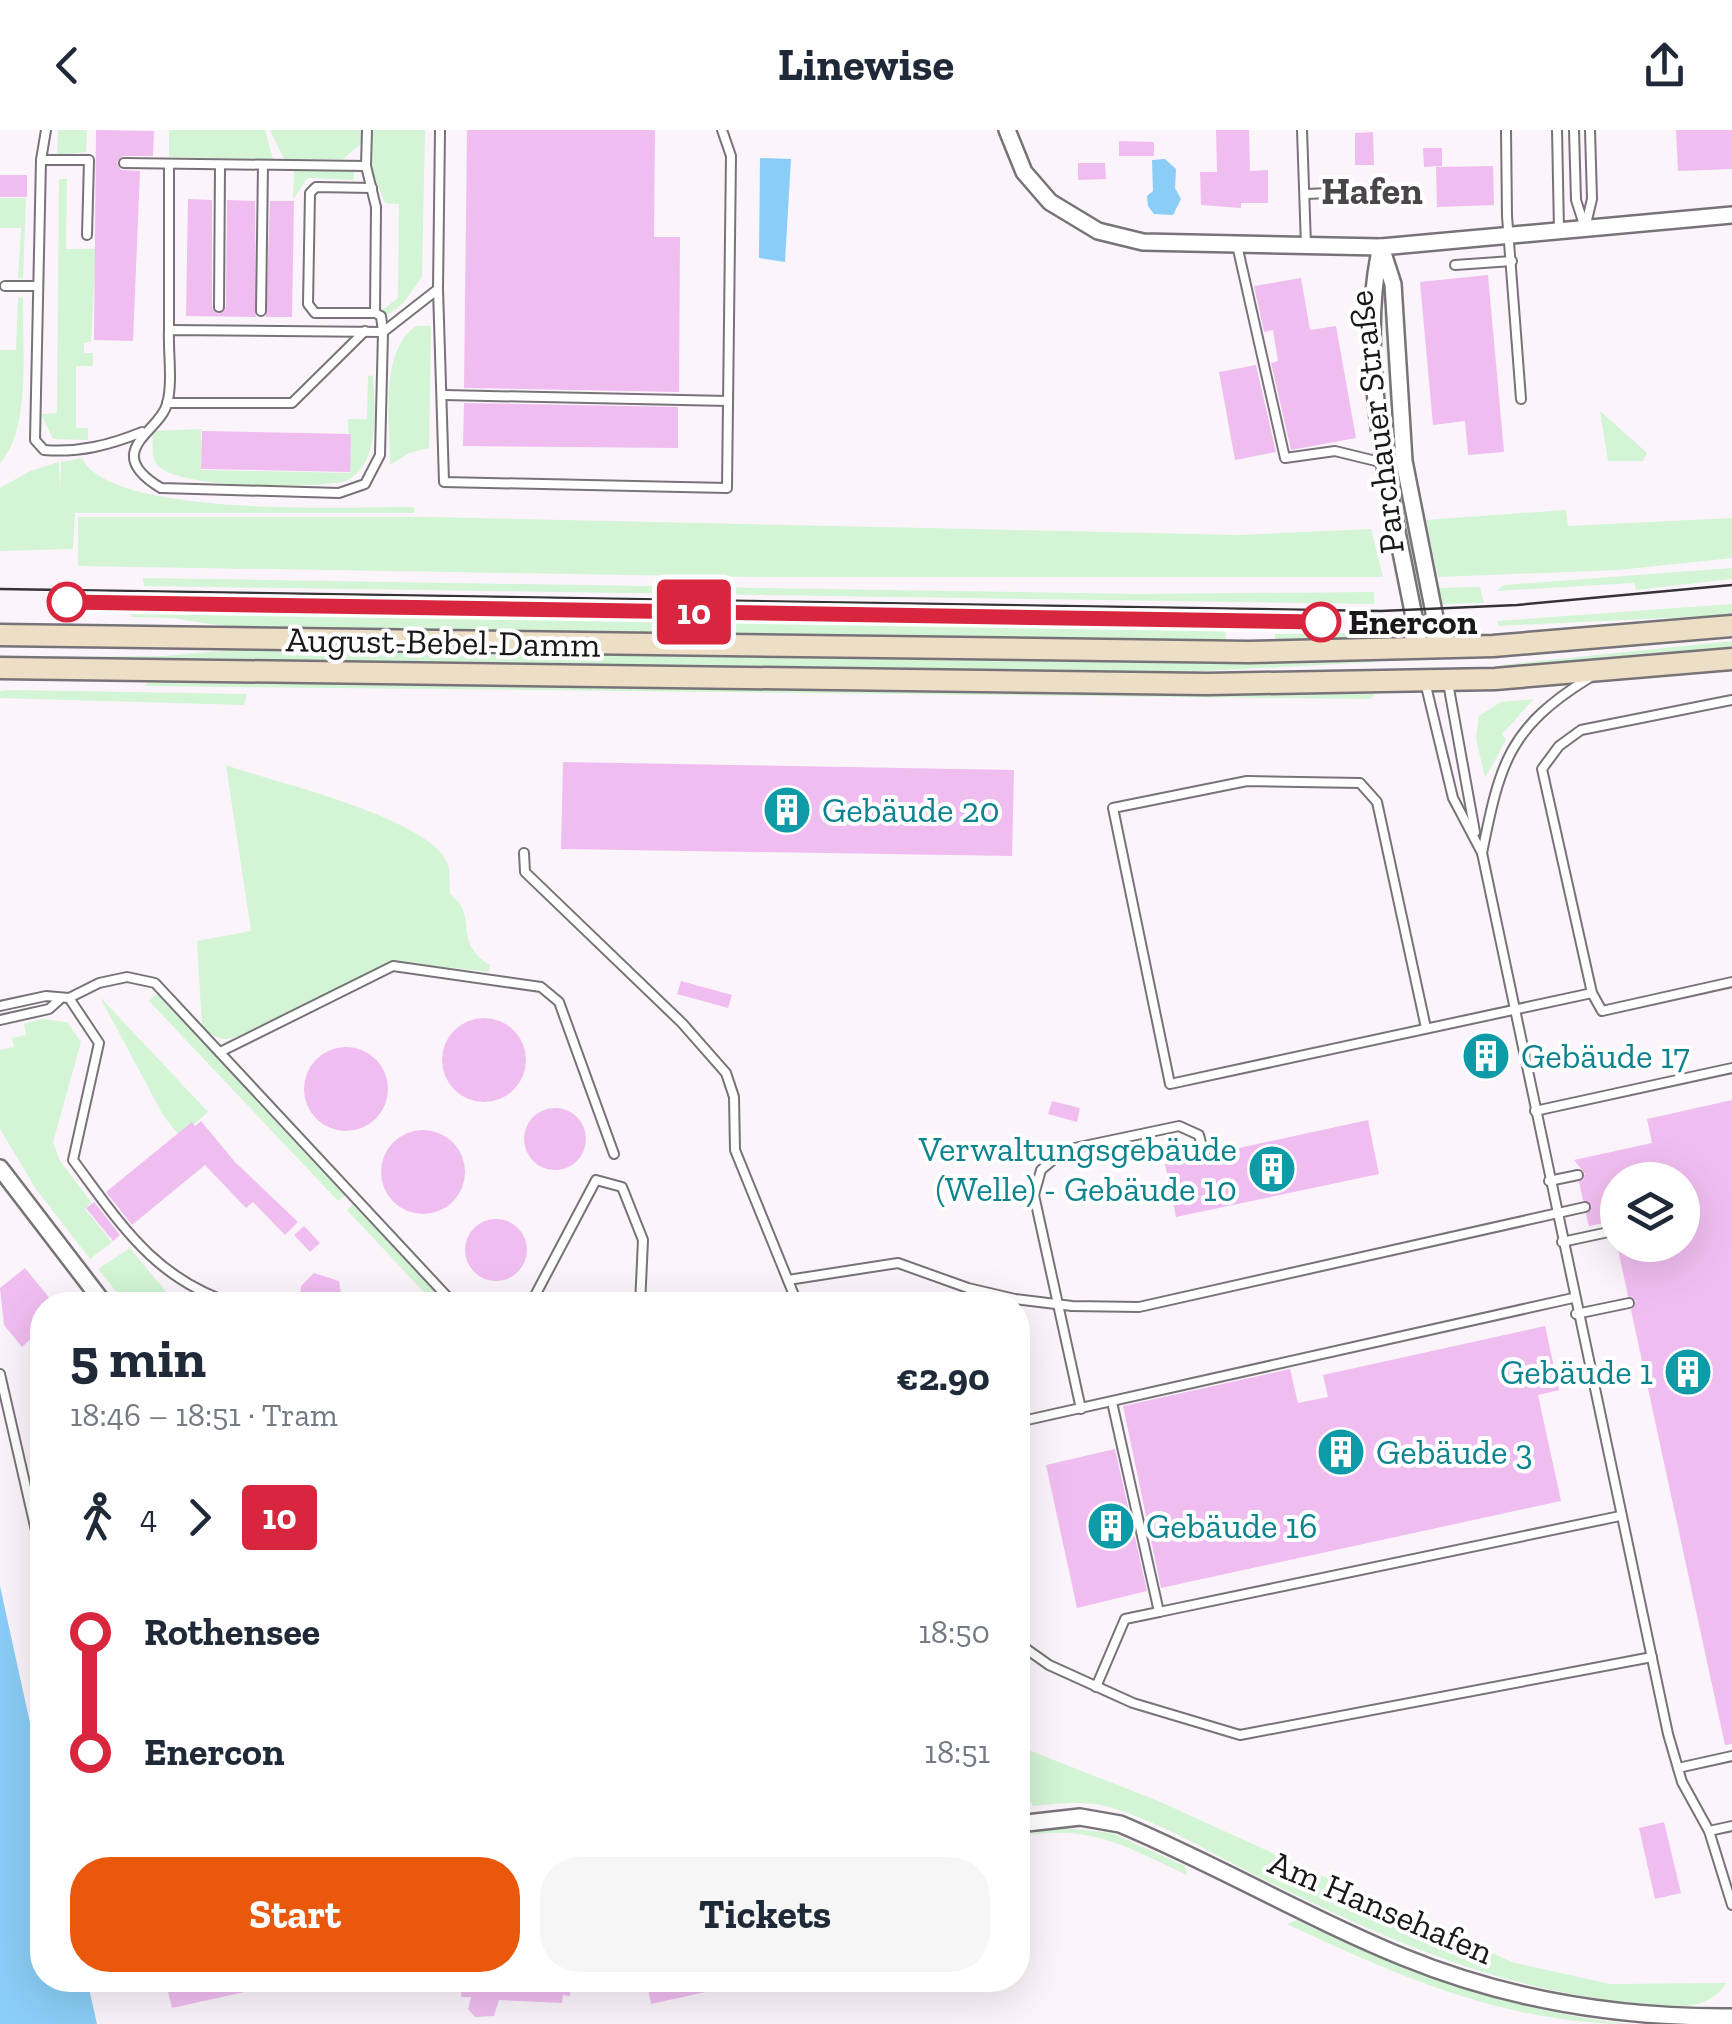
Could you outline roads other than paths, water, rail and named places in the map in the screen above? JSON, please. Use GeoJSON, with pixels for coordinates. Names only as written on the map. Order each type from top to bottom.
{"type":"FeatureCollection","features":[{"type":"Feature","properties":{"kind":"main road","name":"August-Bebel-Damm"},"geometry":{"type":"LineString","coordinates":[[0,635],[1050,651],[1430,649],[1732,626]]}},
{"type":"Feature","properties":{"kind":"main road"},"geometry":{"type":"LineString","coordinates":[[1430,649],[1447,681]]}},
{"type":"Feature","properties":{"kind":"main road"},"geometry":{"type":"LineString","coordinates":[[1425,681],[1430,649]]}},
{"type":"Feature","properties":{"kind":"main road","name":"August-Bebel-Damm"},"geometry":{"type":"LineString","coordinates":[[0,668],[1021,682],[1447,681],[1732,659]]}},
{"type":"Feature","properties":{"kind":"street","name":"Parchauer Straße"},"geometry":{"type":"LineString","coordinates":[[1007,130],[1015,154],[1036,188],[1082,223],[1130,240],[1381,247],[1732,215]]}},
{"type":"Feature","properties":{"kind":"street","name":"Parchauer Straße"},"geometry":{"type":"LineString","coordinates":[[1381,247],[1373,286],[1384,463],[1430,649]]}},
{"type":"Feature","properties":{"kind":"street","name":"Parchauer Straße"},"geometry":{"type":"LineString","coordinates":[[1381,247],[1394,284],[1404,461],[1430,649]]}},
{"type":"Feature","properties":{"kind":"street"},"geometry":{"type":"LineString","coordinates":[[0,1168],[94,1292]]}},
{"type":"Feature","properties":{"kind":"street","name":"Am Hansehafen"},"geometry":{"type":"LineString","coordinates":[[1030,1823],[1080,1817],[1120,1824],[1401,1956],[1511,1992],[1618,2012],[1732,2017]]}},
{"type":"Feature","properties":{"kind":"lane"},"geometry":{"type":"LineString","coordinates":[[46,130],[41,160],[36,286],[37,444],[48,450],[99,448],[143,432]]}},
{"type":"Feature","properties":{"kind":"lane"},"geometry":{"type":"LineString","coordinates":[[367,130],[366,166],[376,207],[374,314]]}},
{"type":"Feature","properties":{"kind":"lane"},"geometry":{"type":"LineString","coordinates":[[440,130],[438,289],[444,482],[728,488],[731,156],[722,130]]}},
{"type":"Feature","properties":{"kind":"lane"},"geometry":{"type":"LineString","coordinates":[[1302,130],[1306,246]]}},
{"type":"Feature","properties":{"kind":"lane"},"geometry":{"type":"LineString","coordinates":[[1506,130],[1509,235],[1522,399]]}},
{"type":"Feature","properties":{"kind":"lane"},"geometry":{"type":"LineString","coordinates":[[1557,130],[1559,231]]}},
{"type":"Feature","properties":{"kind":"lane"},"geometry":{"type":"LineString","coordinates":[[1574,130],[1576,200],[1585,228]]}},
{"type":"Feature","properties":{"kind":"lane"},"geometry":{"type":"LineString","coordinates":[[1585,228],[1592,199],[1590,130]]}},
{"type":"Feature","properties":{"kind":"lane"},"geometry":{"type":"LineString","coordinates":[[41,160],[90,160],[87,234]]}},
{"type":"Feature","properties":{"kind":"lane"},"geometry":{"type":"LineString","coordinates":[[124,163],[366,166]]}},
{"type":"Feature","properties":{"kind":"lane"},"geometry":{"type":"LineString","coordinates":[[169,164],[167,403],[136,442],[136,459],[151,481],[166,490],[339,493],[357,488],[373,474],[380,455],[381,316],[314,314],[308,304],[311,191],[372,188]]}},
{"type":"Feature","properties":{"kind":"lane"},"geometry":{"type":"LineString","coordinates":[[219,307],[220,164]]}},
{"type":"Feature","properties":{"kind":"lane"},"geometry":{"type":"LineString","coordinates":[[261,311],[262,165]]}},
{"type":"Feature","properties":{"kind":"lane"},"geometry":{"type":"LineString","coordinates":[[1305,194],[1358,192]]}},
{"type":"Feature","properties":{"kind":"lane"},"geometry":{"type":"LineString","coordinates":[[1238,245],[1285,458],[1335,451],[1384,463]]}},
{"type":"Feature","properties":{"kind":"lane"},"geometry":{"type":"LineString","coordinates":[[1455,265],[1512,261]]}},
{"type":"Feature","properties":{"kind":"lane"},"geometry":{"type":"LineString","coordinates":[[5,286],[36,286]]}},
{"type":"Feature","properties":{"kind":"lane"},"geometry":{"type":"LineString","coordinates":[[169,330],[382,332],[438,289]]}},
{"type":"Feature","properties":{"kind":"lane"},"geometry":{"type":"LineString","coordinates":[[167,403],[292,403],[364,331]]}},
{"type":"Feature","properties":{"kind":"lane"},"geometry":{"type":"LineString","coordinates":[[444,396],[728,401]]}},
{"type":"Feature","properties":{"kind":"lane"},"geometry":{"type":"LineString","coordinates":[[1482,853],[1498,775],[1516,740],[1550,705],[1597,672]]}},
{"type":"Feature","properties":{"kind":"lane"},"geometry":{"type":"LineString","coordinates":[[1425,681],[1454,798],[1482,853],[1576,1314],[1678,1768],[1709,1830],[1732,1905]]}},
{"type":"Feature","properties":{"kind":"lane"},"geometry":{"type":"LineString","coordinates":[[1447,681],[1476,841]]}},
{"type":"Feature","properties":{"kind":"lane"},"geometry":{"type":"LineString","coordinates":[[1732,700],[1580,730],[1559,746],[1542,769],[1592,993],[1602,1010],[1732,982]]}},
{"type":"Feature","properties":{"kind":"lane"},"geometry":{"type":"LineString","coordinates":[[1426,1028],[1377,802],[1360,783],[1246,781],[1113,808],[1170,1084],[1592,993]]}},
{"type":"Feature","properties":{"kind":"lane"},"geometry":{"type":"LineString","coordinates":[[524,853],[525,872],[670,1011],[726,1073],[733,1092],[735,1150],[793,1292]]}},
{"type":"Feature","properties":{"kind":"lane"},"geometry":{"type":"LineString","coordinates":[[220,1052],[393,966],[534,985],[550,990],[559,1002],[614,1154]]}},
{"type":"Feature","properties":{"kind":"lane"},"geometry":{"type":"LineString","coordinates":[[0,1020],[49,1009],[99,983],[144,978],[160,988],[443,1292]]}},
{"type":"Feature","properties":{"kind":"lane"},"geometry":{"type":"LineString","coordinates":[[0,1006],[46,996],[64,999],[100,1043],[73,1160],[149,1258],[182,1283],[205,1292]]}},
{"type":"Feature","properties":{"kind":"lane"},"geometry":{"type":"LineString","coordinates":[[1534,1111],[1732,1068]]}},
{"type":"Feature","properties":{"kind":"lane"},"geometry":{"type":"LineString","coordinates":[[1081,1409],[1034,1195],[1036,1178],[1047,1162],[1070,1148],[1179,1126],[1200,1135],[1204,1155]]}},
{"type":"Feature","properties":{"kind":"lane"},"geometry":{"type":"LineString","coordinates":[[1549,1181],[1578,1174]]}},
{"type":"Feature","properties":{"kind":"lane"},"geometry":{"type":"LineString","coordinates":[[537,1292],[596,1180],[622,1187],[643,1240],[641,1292]]}},
{"type":"Feature","properties":{"kind":"lane"},"geometry":{"type":"LineString","coordinates":[[1030,1300],[1059,1305],[1139,1306],[1584,1207]]}},
{"type":"Feature","properties":{"kind":"lane"},"geometry":{"type":"LineString","coordinates":[[1562,1242],[1600,1234]]}},
{"type":"Feature","properties":{"kind":"lane"},"geometry":{"type":"LineString","coordinates":[[788,1280],[898,1262],[989,1292]]}},
{"type":"Feature","properties":{"kind":"lane"},"geometry":{"type":"LineString","coordinates":[[1030,1420],[1573,1298]]}},
{"type":"Feature","properties":{"kind":"lane"},"geometry":{"type":"LineString","coordinates":[[1576,1314],[1629,1302]]}},
{"type":"Feature","properties":{"kind":"lane"},"geometry":{"type":"LineString","coordinates":[[0,1374],[30,1505]]}},
{"type":"Feature","properties":{"kind":"lane"},"geometry":{"type":"LineString","coordinates":[[1112,1402],[1159,1612]]}},
{"type":"Feature","properties":{"kind":"lane"},"geometry":{"type":"LineString","coordinates":[[1096,1686],[1125,1619],[1620,1516]]}},
{"type":"Feature","properties":{"kind":"lane"},"geometry":{"type":"LineString","coordinates":[[1030,1652],[1049,1665],[1133,1703],[1240,1735],[1652,1657]]}},
{"type":"Feature","properties":{"kind":"lane"},"geometry":{"type":"LineString","coordinates":[[1678,1768],[1732,1756]]}},
{"type":"Feature","properties":{"kind":"lane"},"geometry":{"type":"LineString","coordinates":[[1709,1830],[1732,1826]]}},
{"type":"Feature","properties":{"kind":"water"},"geometry":{"type":"Polygon","coordinates":[[[760,158],[791,159],[785,262],[759,258],[760,158]]]}},
{"type":"Feature","properties":{"kind":"water"},"geometry":{"type":"Polygon","coordinates":[[[1165,159],[1176,169],[1175,188],[1181,199],[1173,215],[1154,214],[1148,206],[1147,196],[1153,191],[1152,160],[1165,159]]]}},
{"type":"Feature","properties":{"kind":"water"},"geometry":{"type":"Polygon","coordinates":[[[0,1586],[30,1723],[30,1992],[90,1992],[97,2024],[0,2024],[0,1586]]]}},
{"type":"Feature","properties":{"kind":"tram line"},"geometry":{"type":"LineString","coordinates":[[0,589],[1381,611],[1517,605],[1732,585]]}},
{"type":"Feature","properties":{"kind":"tram line","name":"10"},"geometry":{"type":"LineString","coordinates":[[67,602],[1321,622]]}},
{"type":"Feature","properties":{"kind":"place","name":"Enercon"},"geometry":{"type":"Point","coordinates":[1321,622]}},
{"type":"Feature","properties":{"kind":"place","name":"Gebäude 20"},"geometry":{"type":"Point","coordinates":[787,810]}},
{"type":"Feature","properties":{"kind":"place","name":"Gebäude 17"},"geometry":{"type":"Point","coordinates":[1486,1056]}},
{"type":"Feature","properties":{"kind":"place","name":"Verwaltungsgebäude (Welle) - Gebäude 10"},"geometry":{"type":"Point","coordinates":[1272,1169]}},
{"type":"Feature","properties":{"kind":"place","name":"Gebäude 1"},"geometry":{"type":"Point","coordinates":[1688,1372]}},
{"type":"Feature","properties":{"kind":"place","name":"Gebäude 3"},"geometry":{"type":"Point","coordinates":[1341,1452]}},
{"type":"Feature","properties":{"kind":"place","name":"Gebäude 16"},"geometry":{"type":"Point","coordinates":[1111,1526]}},
{"type":"Feature","properties":{"kind":"district","name":"Hafen"},"geometry":{"type":"Point","coordinates":[1372,191]}}]}
